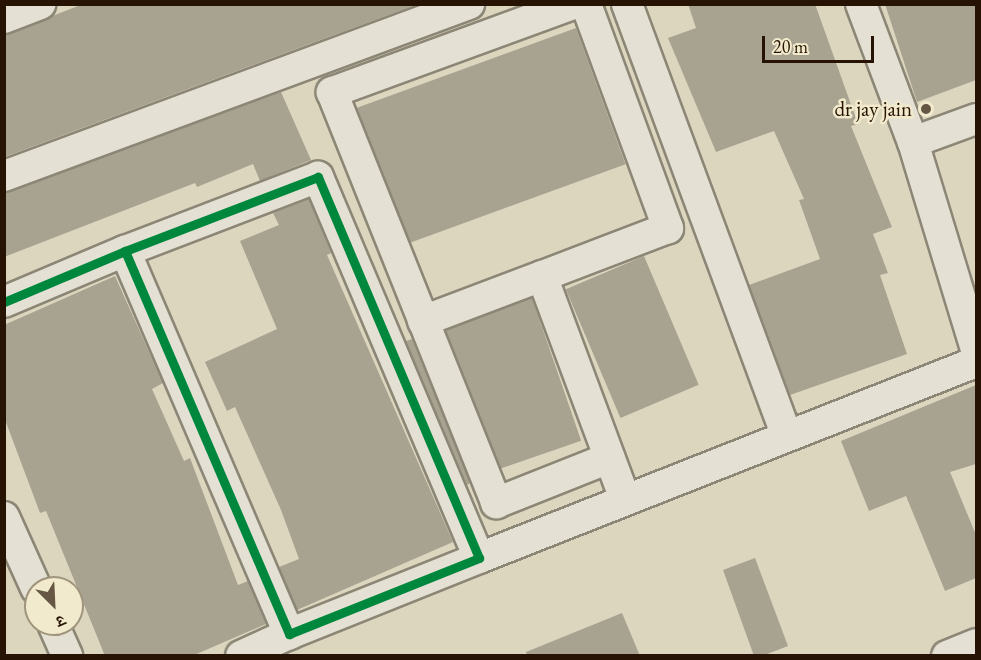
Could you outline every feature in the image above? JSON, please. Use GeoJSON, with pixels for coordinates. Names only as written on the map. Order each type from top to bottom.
{"type":"FeatureCollection","features":[{"type":"Feature","properties":{"kind":"street"},"geometry":{"type":"LineString","coordinates":[[4,18],[40,4]]}},
{"type":"Feature","properties":{"kind":"street"},"geometry":{"type":"LineString","coordinates":[[4,176],[469,4]]}},
{"type":"Feature","properties":{"kind":"street"},"geometry":{"type":"LineString","coordinates":[[573,4],[332,92],[496,503],[609,458]]}},
{"type":"Feature","properties":{"kind":"street"},"geometry":{"type":"LineString","coordinates":[[423,321],[668,228],[586,4]]}},
{"type":"Feature","properties":{"kind":"street"},"geometry":{"type":"LineString","coordinates":[[627,4],[786,434]]}},
{"type":"Feature","properties":{"kind":"street"},"geometry":{"type":"LineString","coordinates":[[861,4],[913,142],[976,350]]}},
{"type":"Feature","properties":{"kind":"street"},"geometry":{"type":"LineString","coordinates":[[913,142],[976,119]]}},
{"type":"Feature","properties":{"kind":"street"},"geometry":{"type":"LineString","coordinates":[[4,302],[125,251],[318,177],[479,558]]}},
{"type":"Feature","properties":{"kind":"street"},"geometry":{"type":"LineString","coordinates":[[125,251],[289,634]]}},
{"type":"Feature","properties":{"kind":"street"},"geometry":{"type":"LineString","coordinates":[[542,276],[625,500]]}},
{"type":"Feature","properties":{"kind":"street"},"geometry":{"type":"LineString","coordinates":[[241,656],[289,634],[786,434],[976,362]]}},
{"type":"Feature","properties":{"kind":"street"},"geometry":{"type":"LineString","coordinates":[[4,516],[31,576]]}},
{"type":"Feature","properties":{"kind":"street"},"geometry":{"type":"LineString","coordinates":[[58,636],[67,656]]}},
{"type":"Feature","properties":{"kind":"street"},"geometry":{"type":"LineString","coordinates":[[947,656],[976,644]]}},
{"type":"Feature","properties":{"kind":"building"},"geometry":{"type":"Polygon","coordinates":[[[83,4],[418,4],[4,157],[4,35],[83,4]]]}},
{"type":"Feature","properties":{"kind":"building"},"geometry":{"type":"Polygon","coordinates":[[[688,4],[815,4],[858,124],[851,126],[892,227],[873,234],[888,273],[880,275],[907,354],[790,395],[749,285],[820,259],[799,200],[804,199],[774,131],[716,152],[668,38],[696,28],[688,4]]]}},
{"type":"Feature","properties":{"kind":"building"},"geometry":{"type":"Polygon","coordinates":[[[885,4],[976,4],[976,80],[917,102],[885,4]]]}},
{"type":"Feature","properties":{"kind":"building"},"geometry":{"type":"Polygon","coordinates":[[[576,28],[626,164],[407,244],[357,108],[576,28]]]}},
{"type":"Feature","properties":{"kind":"building"},"geometry":{"type":"Polygon","coordinates":[[[281,92],[311,160],[260,181],[253,164],[197,187],[195,183],[4,257],[4,193],[281,92]]]}},
{"type":"Feature","properties":{"kind":"building"},"geometry":{"type":"Polygon","coordinates":[[[309,199],[331,253],[327,255],[453,542],[297,610],[279,567],[299,559],[281,510],[235,407],[227,411],[205,362],[277,329],[240,241],[279,225],[273,213],[309,199]]]}},
{"type":"Feature","properties":{"kind":"building"},"geometry":{"type":"Polygon","coordinates":[[[644,256],[699,385],[620,418],[566,289],[644,256]]]}},
{"type":"Feature","properties":{"kind":"building"},"geometry":{"type":"Polygon","coordinates":[[[115,276],[163,383],[152,389],[184,461],[190,458],[238,585],[248,581],[266,624],[192,656],[105,656],[84,604],[84,576],[72,576],[46,511],[40,513],[4,417],[4,325],[115,276]]]}},
{"type":"Feature","properties":{"kind":"building"},"geometry":{"type":"Polygon","coordinates":[[[532,298],[581,441],[494,471],[445,328],[532,298]]]}},
{"type":"Feature","properties":{"kind":"building"},"geometry":{"type":"Polygon","coordinates":[[[412,339],[470,483],[467,485],[406,341],[412,339]]]}},
{"type":"Feature","properties":{"kind":"building"},"geometry":{"type":"Polygon","coordinates":[[[976,385],[976,464],[950,472],[976,535],[976,578],[945,591],[906,496],[869,511],[841,441],[976,385]]]}},
{"type":"Feature","properties":{"kind":"building"},"geometry":{"type":"Polygon","coordinates":[[[755,558],[788,646],[762,656],[754,656],[723,570],[755,558]]]}},
{"type":"Feature","properties":{"kind":"building"},"geometry":{"type":"Polygon","coordinates":[[[622,613],[640,656],[527,656],[526,652],[622,613]]]}},
{"type":"Feature","properties":{"kind":"cycle path"},"geometry":{"type":"LineString","coordinates":[[4,302],[125,251],[289,634],[479,558],[318,177],[125,251]]}},
{"type":"Feature","properties":{"kind":"place","name":"dr jay jain"},"geometry":{"type":"Point","coordinates":[926,109]}}]}
